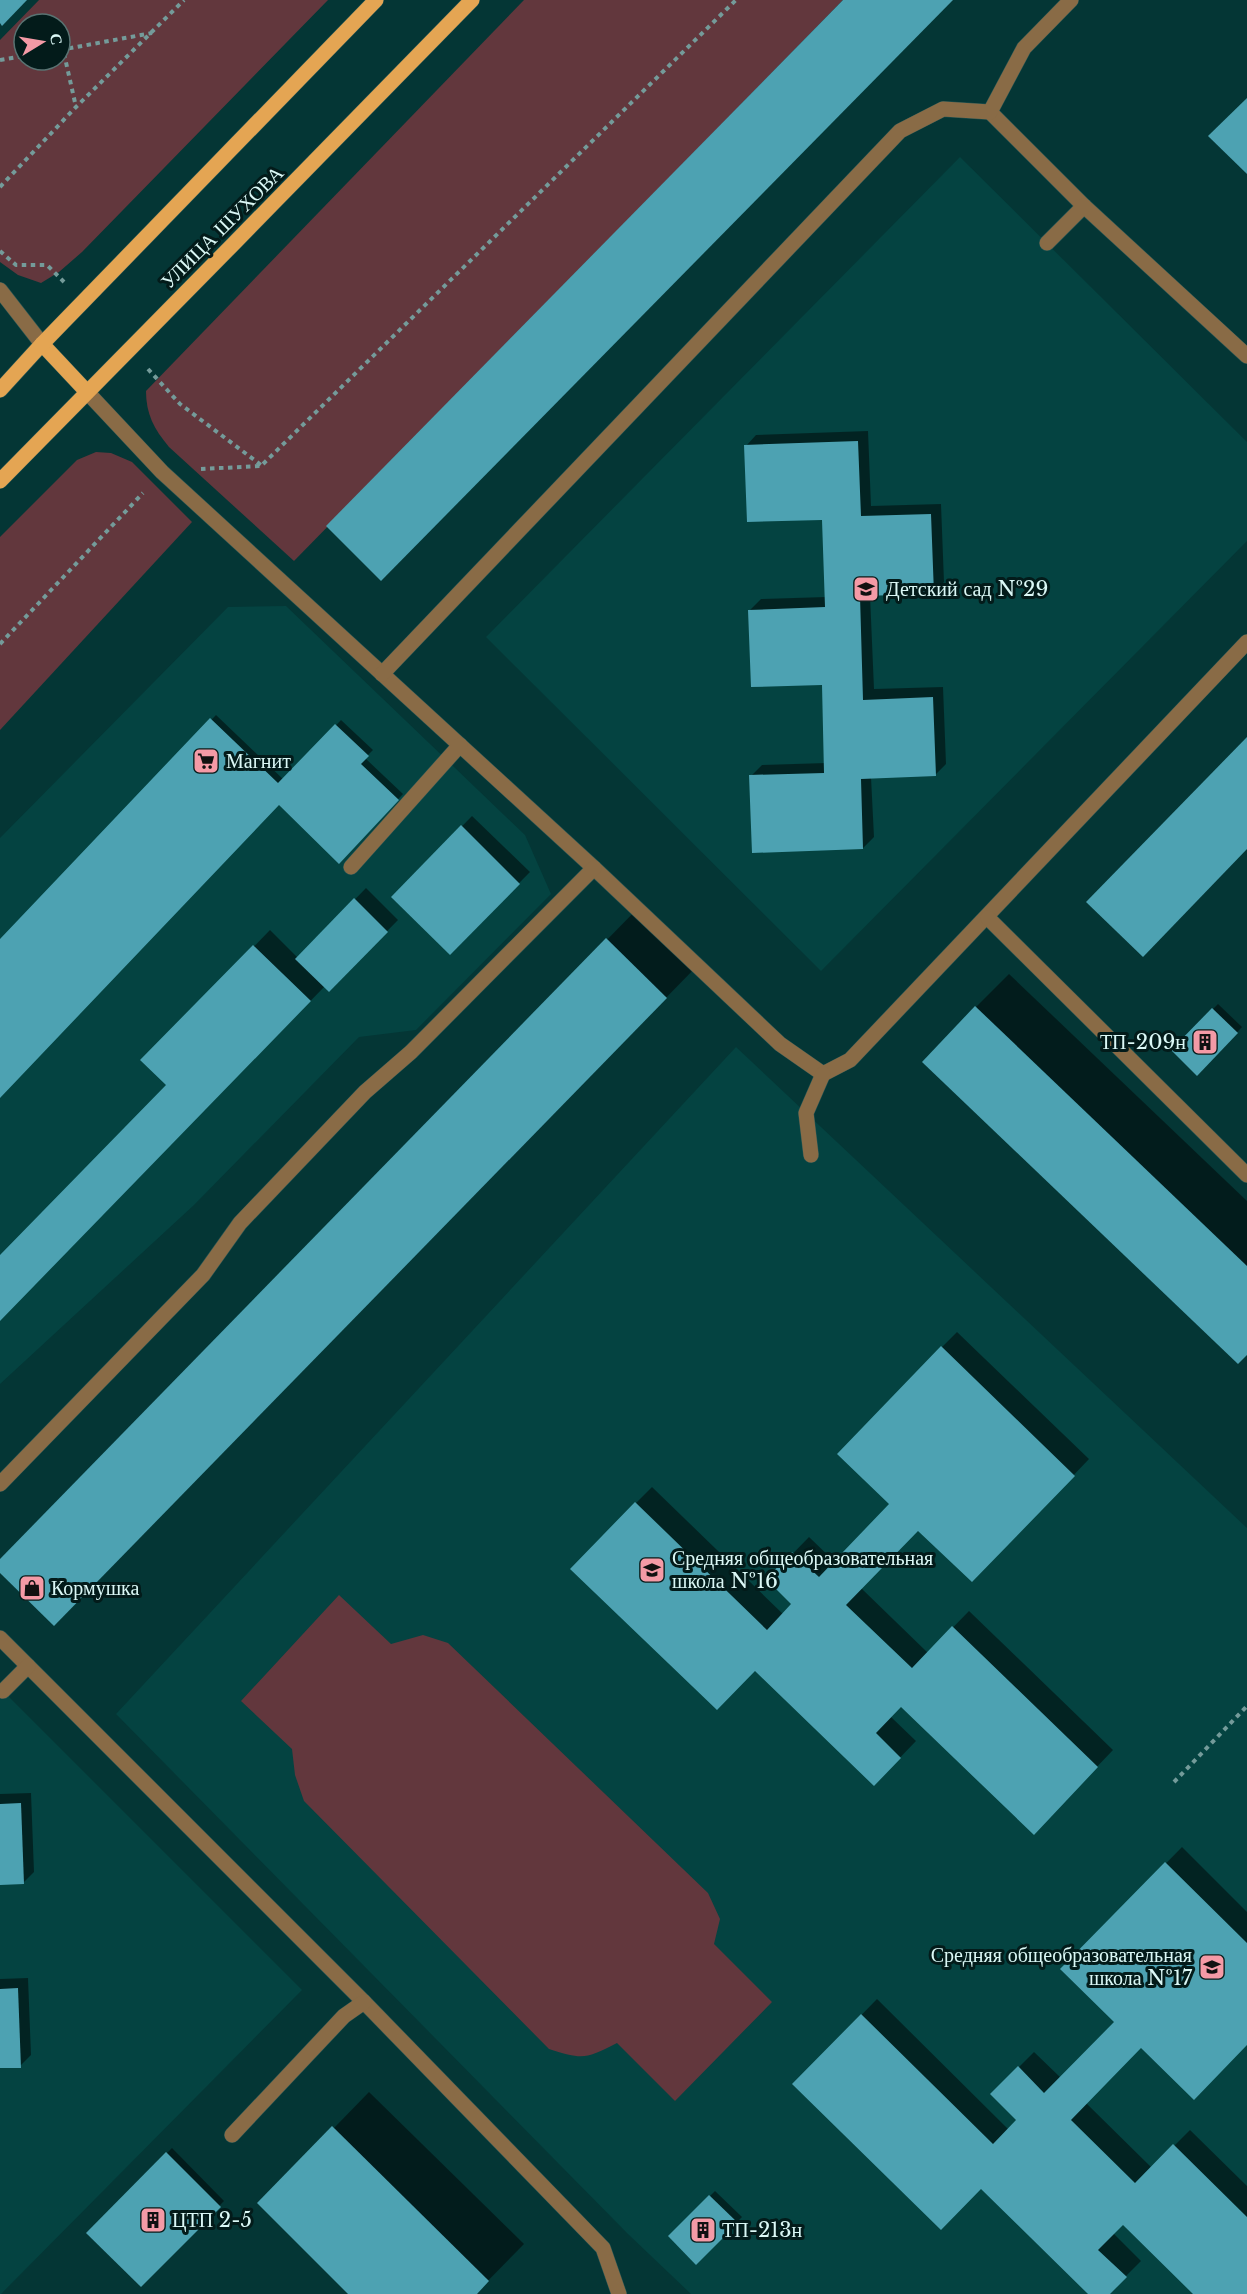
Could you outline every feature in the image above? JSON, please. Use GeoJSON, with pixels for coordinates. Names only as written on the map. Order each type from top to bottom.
{"type":"FeatureCollection","features":[{"type":"Feature","properties":{"kind":"main road"},"geometry":{"type":"LineString","coordinates":[[0,390],[376,0]]}},
{"type":"Feature","properties":{"kind":"main road","name":"УЛИЦА ШУХОВА"},"geometry":{"type":"LineString","coordinates":[[0,481],[214,266],[472,0]]}},
{"type":"Feature","properties":{"kind":"main road"},"geometry":{"type":"LineString","coordinates":[[42,344],[87,392]]}},
{"type":"Feature","properties":{"kind":"lane"},"geometry":{"type":"LineString","coordinates":[[990,112],[1024,48],[1071,0]]}},
{"type":"Feature","properties":{"kind":"lane"},"geometry":{"type":"LineString","coordinates":[[382,674],[900,131],[943,109],[990,112],[1084,206],[1247,356]]}},
{"type":"Feature","properties":{"kind":"lane"},"geometry":{"type":"LineString","coordinates":[[1047,243],[1084,206]]}},
{"type":"Feature","properties":{"kind":"lane"},"geometry":{"type":"LineString","coordinates":[[0,290],[42,344]]}},
{"type":"Feature","properties":{"kind":"lane"},"geometry":{"type":"LineString","coordinates":[[87,392],[162,472],[594,868],[780,1044],[823,1074]]}},
{"type":"Feature","properties":{"kind":"lane"},"geometry":{"type":"LineString","coordinates":[[811,1155],[806,1113],[823,1074],[850,1060],[988,918],[1247,642]]}},
{"type":"Feature","properties":{"kind":"lane"},"geometry":{"type":"LineString","coordinates":[[351,867],[460,745]]}},
{"type":"Feature","properties":{"kind":"lane"},"geometry":{"type":"LineString","coordinates":[[0,1484],[203,1275],[240,1223],[365,1092],[411,1052],[594,868]]}},
{"type":"Feature","properties":{"kind":"lane"},"geometry":{"type":"LineString","coordinates":[[988,918],[1247,1175]]}},
{"type":"Feature","properties":{"kind":"lane"},"geometry":{"type":"LineString","coordinates":[[0,1638],[364,2002],[603,2248],[619,2294]]}},
{"type":"Feature","properties":{"kind":"lane"},"geometry":{"type":"LineString","coordinates":[[3,1691],[28,1666]]}},
{"type":"Feature","properties":{"kind":"lane"},"geometry":{"type":"LineString","coordinates":[[232,2135],[344,2016],[364,2002]]}},
{"type":"Feature","properties":{"kind":"path"},"geometry":{"type":"LineString","coordinates":[[0,187],[76,107],[184,0]]}},
{"type":"Feature","properties":{"kind":"path"},"geometry":{"type":"LineString","coordinates":[[0,644],[162,472],[261,466],[736,0]]}},
{"type":"Feature","properties":{"kind":"path"},"geometry":{"type":"LineString","coordinates":[[72,46],[153,32]]}},
{"type":"Feature","properties":{"kind":"path"},"geometry":{"type":"LineString","coordinates":[[67,72],[76,107]]}},
{"type":"Feature","properties":{"kind":"path"},"geometry":{"type":"LineString","coordinates":[[1174,1782],[1247,1706]]}},
{"type":"Feature","properties":{"kind":"shaded area"},"geometry":{"type":"Polygon","coordinates":[[[39,0],[328,0],[82,252],[59,272],[41,283],[18,275],[0,262],[0,40],[12,28],[12,72],[72,72],[72,12],[27,12],[39,0]]]}},
{"type":"Feature","properties":{"kind":"shaded area"},"geometry":{"type":"Polygon","coordinates":[[[524,0],[843,0],[294,561],[169,447],[152,421],[147,407],[146,391],[524,0]]]}},
{"type":"Feature","properties":{"kind":"shaded area","name":"Детский сад №29"},"geometry":{"type":"Polygon","coordinates":[[[960,157],[1247,442],[1247,541],[821,971],[486,637],[960,157]]]}},
{"type":"Feature","properties":{"kind":"shaded area"},"geometry":{"type":"Polygon","coordinates":[[[96,452],[111,453],[132,462],[192,522],[0,730],[0,537],[77,460],[96,452]]]}},
{"type":"Feature","properties":{"kind":"shaded area"},"geometry":{"type":"Polygon","coordinates":[[[286,606],[525,835],[551,894],[416,1030],[359,1037],[194,1205],[0,1384],[0,838],[228,607],[286,606]]]}},
{"type":"Feature","properties":{"kind":"shaded area"},"geometry":{"type":"Polygon","coordinates":[[[736,1047],[1247,1528],[1247,2294],[691,2294],[628,2234],[116,1714],[736,1047]]]}},
{"type":"Feature","properties":{"kind":"shaded area"},"geometry":{"type":"Polygon","coordinates":[[[339,1595],[391,1644],[423,1635],[448,1643],[708,1893],[720,1919],[714,1944],[772,2002],[675,2101],[617,2043],[584,2056],[549,2049],[304,1801],[295,1775],[292,1749],[241,1701],[339,1595]]]}},
{"type":"Feature","properties":{"kind":"shaded area"},"geometry":{"type":"Polygon","coordinates":[[[0,1688],[302,1990],[1,2294],[0,2294],[0,1688]]]}},
{"type":"Feature","properties":{"kind":"building"},"geometry":{"type":"Polygon","coordinates":[[[0,0],[27,0],[15,12],[12,12],[12,16],[2,26],[0,0]]]}},
{"type":"Feature","properties":{"kind":"building"},"geometry":{"type":"Polygon","coordinates":[[[843,0],[953,0],[381,581],[326,526],[843,0]]]}},
{"type":"Feature","properties":{"kind":"building"},"geometry":{"type":"Polygon","coordinates":[[[1247,98],[1247,174],[1208,136],[1247,98]]]}},
{"type":"Feature","properties":{"kind":"building"},"geometry":{"type":"Polygon","coordinates":[[[858,441],[861,516],[931,514],[934,594],[860,596],[863,700],[933,697],[936,776],[861,779],[863,849],[752,853],[749,775],[824,773],[822,685],[751,687],[748,610],[825,607],[822,520],[747,522],[744,445],[858,441]]]}},
{"type":"Feature","properties":{"kind":"building"},"geometry":{"type":"Polygon","coordinates":[[[210,718],[278,783],[335,724],[369,756],[361,764],[399,800],[339,864],[279,805],[0,1098],[0,939],[210,718]]]}},
{"type":"Feature","properties":{"kind":"building"},"geometry":{"type":"Polygon","coordinates":[[[1247,737],[1247,849],[1143,957],[1086,902],[1247,737]]]}},
{"type":"Feature","properties":{"kind":"building"},"geometry":{"type":"Polygon","coordinates":[[[461,825],[520,884],[450,955],[391,897],[461,825]]]}},
{"type":"Feature","properties":{"kind":"building"},"geometry":{"type":"Polygon","coordinates":[[[354,898],[388,932],[329,992],[295,959],[354,898]]]}},
{"type":"Feature","properties":{"kind":"building"},"geometry":{"type":"Polygon","coordinates":[[[606,938],[667,998],[54,1626],[0,1573],[0,1559],[606,938]]]}},
{"type":"Feature","properties":{"kind":"building"},"geometry":{"type":"Polygon","coordinates":[[[253,945],[311,1001],[0,1321],[0,1255],[166,1085],[140,1060],[253,945]]]}},
{"type":"Feature","properties":{"kind":"building"},"geometry":{"type":"Polygon","coordinates":[[[975,1006],[1247,1266],[1247,1355],[1238,1364],[922,1062],[975,1006]]]}},
{"type":"Feature","properties":{"kind":"building","name":"ТП-209н"},"geometry":{"type":"Polygon","coordinates":[[[1212,1008],[1238,1033],[1197,1076],[1171,1050],[1212,1008]]]}},
{"type":"Feature","properties":{"kind":"building"},"geometry":{"type":"Polygon","coordinates":[[[941,1346],[1075,1476],[972,1582],[918,1531],[846,1605],[912,1668],[952,1626],[1098,1767],[1034,1835],[901,1707],[876,1733],[901,1758],[874,1786],[755,1671],[717,1710],[570,1569],[635,1502],[767,1630],[791,1604],[766,1579],[792,1552],[819,1577],[889,1504],[837,1454],[941,1346]]]}},
{"type":"Feature","properties":{"kind":"building"},"geometry":{"type":"Polygon","coordinates":[[[21,1803],[24,1884],[0,1885],[0,1804],[21,1803]]]}},
{"type":"Feature","properties":{"kind":"building"},"geometry":{"type":"Polygon","coordinates":[[[1165,1862],[1247,1943],[1247,2045],[1194,2100],[1141,2048],[1071,2120],[1135,2183],[1173,2144],[1247,2217],[1247,2294],[1193,2294],[1123,2225],[1098,2250],[1127,2277],[1110,2294],[1088,2294],[981,2189],[941,2230],[792,2084],[861,2014],[993,2144],[1016,2120],[990,2094],[1018,2066],[1044,2093],[1114,2022],[1060,1969],[1165,1862]]]}},
{"type":"Feature","properties":{"kind":"building"},"geometry":{"type":"Polygon","coordinates":[[[18,1988],[21,2068],[0,2068],[0,1989],[18,1988]]]}},
{"type":"Feature","properties":{"kind":"building"},"geometry":{"type":"Polygon","coordinates":[[[332,2126],[489,2281],[477,2294],[348,2294],[257,2203],[332,2126]]]}},
{"type":"Feature","properties":{"kind":"building","name":"ЦТП 2-5"},"geometry":{"type":"Polygon","coordinates":[[[166,2152],[221,2207],[141,2287],[86,2233],[166,2152]]]}},
{"type":"Feature","properties":{"kind":"building","name":"ТП-213н"},"geometry":{"type":"Polygon","coordinates":[[[709,2195],[738,2223],[696,2265],[668,2236],[709,2195]]]}},
{"type":"Feature","properties":{"kind":"place","name":"Детский сад №29"},"geometry":{"type":"Point","coordinates":[866,589]}},
{"type":"Feature","properties":{"kind":"place","name":"Магнит"},"geometry":{"type":"Point","coordinates":[206,761]}},
{"type":"Feature","properties":{"kind":"place","name":"ТП-209н"},"geometry":{"type":"Point","coordinates":[1205,1042]}},
{"type":"Feature","properties":{"kind":"place","name":"Средняя общеобразовательная школа №16"},"geometry":{"type":"Point","coordinates":[652,1570]}},
{"type":"Feature","properties":{"kind":"place","name":"Кормушка"},"geometry":{"type":"Point","coordinates":[32,1588]}},
{"type":"Feature","properties":{"kind":"place","name":"Средняя общеобразовательная школа №17"},"geometry":{"type":"Point","coordinates":[1212,1967]}},
{"type":"Feature","properties":{"kind":"place","name":"ЦТП 2-5"},"geometry":{"type":"Point","coordinates":[153,2220]}},
{"type":"Feature","properties":{"kind":"place","name":"ТП-213н"},"geometry":{"type":"Point","coordinates":[703,2230]}}]}
